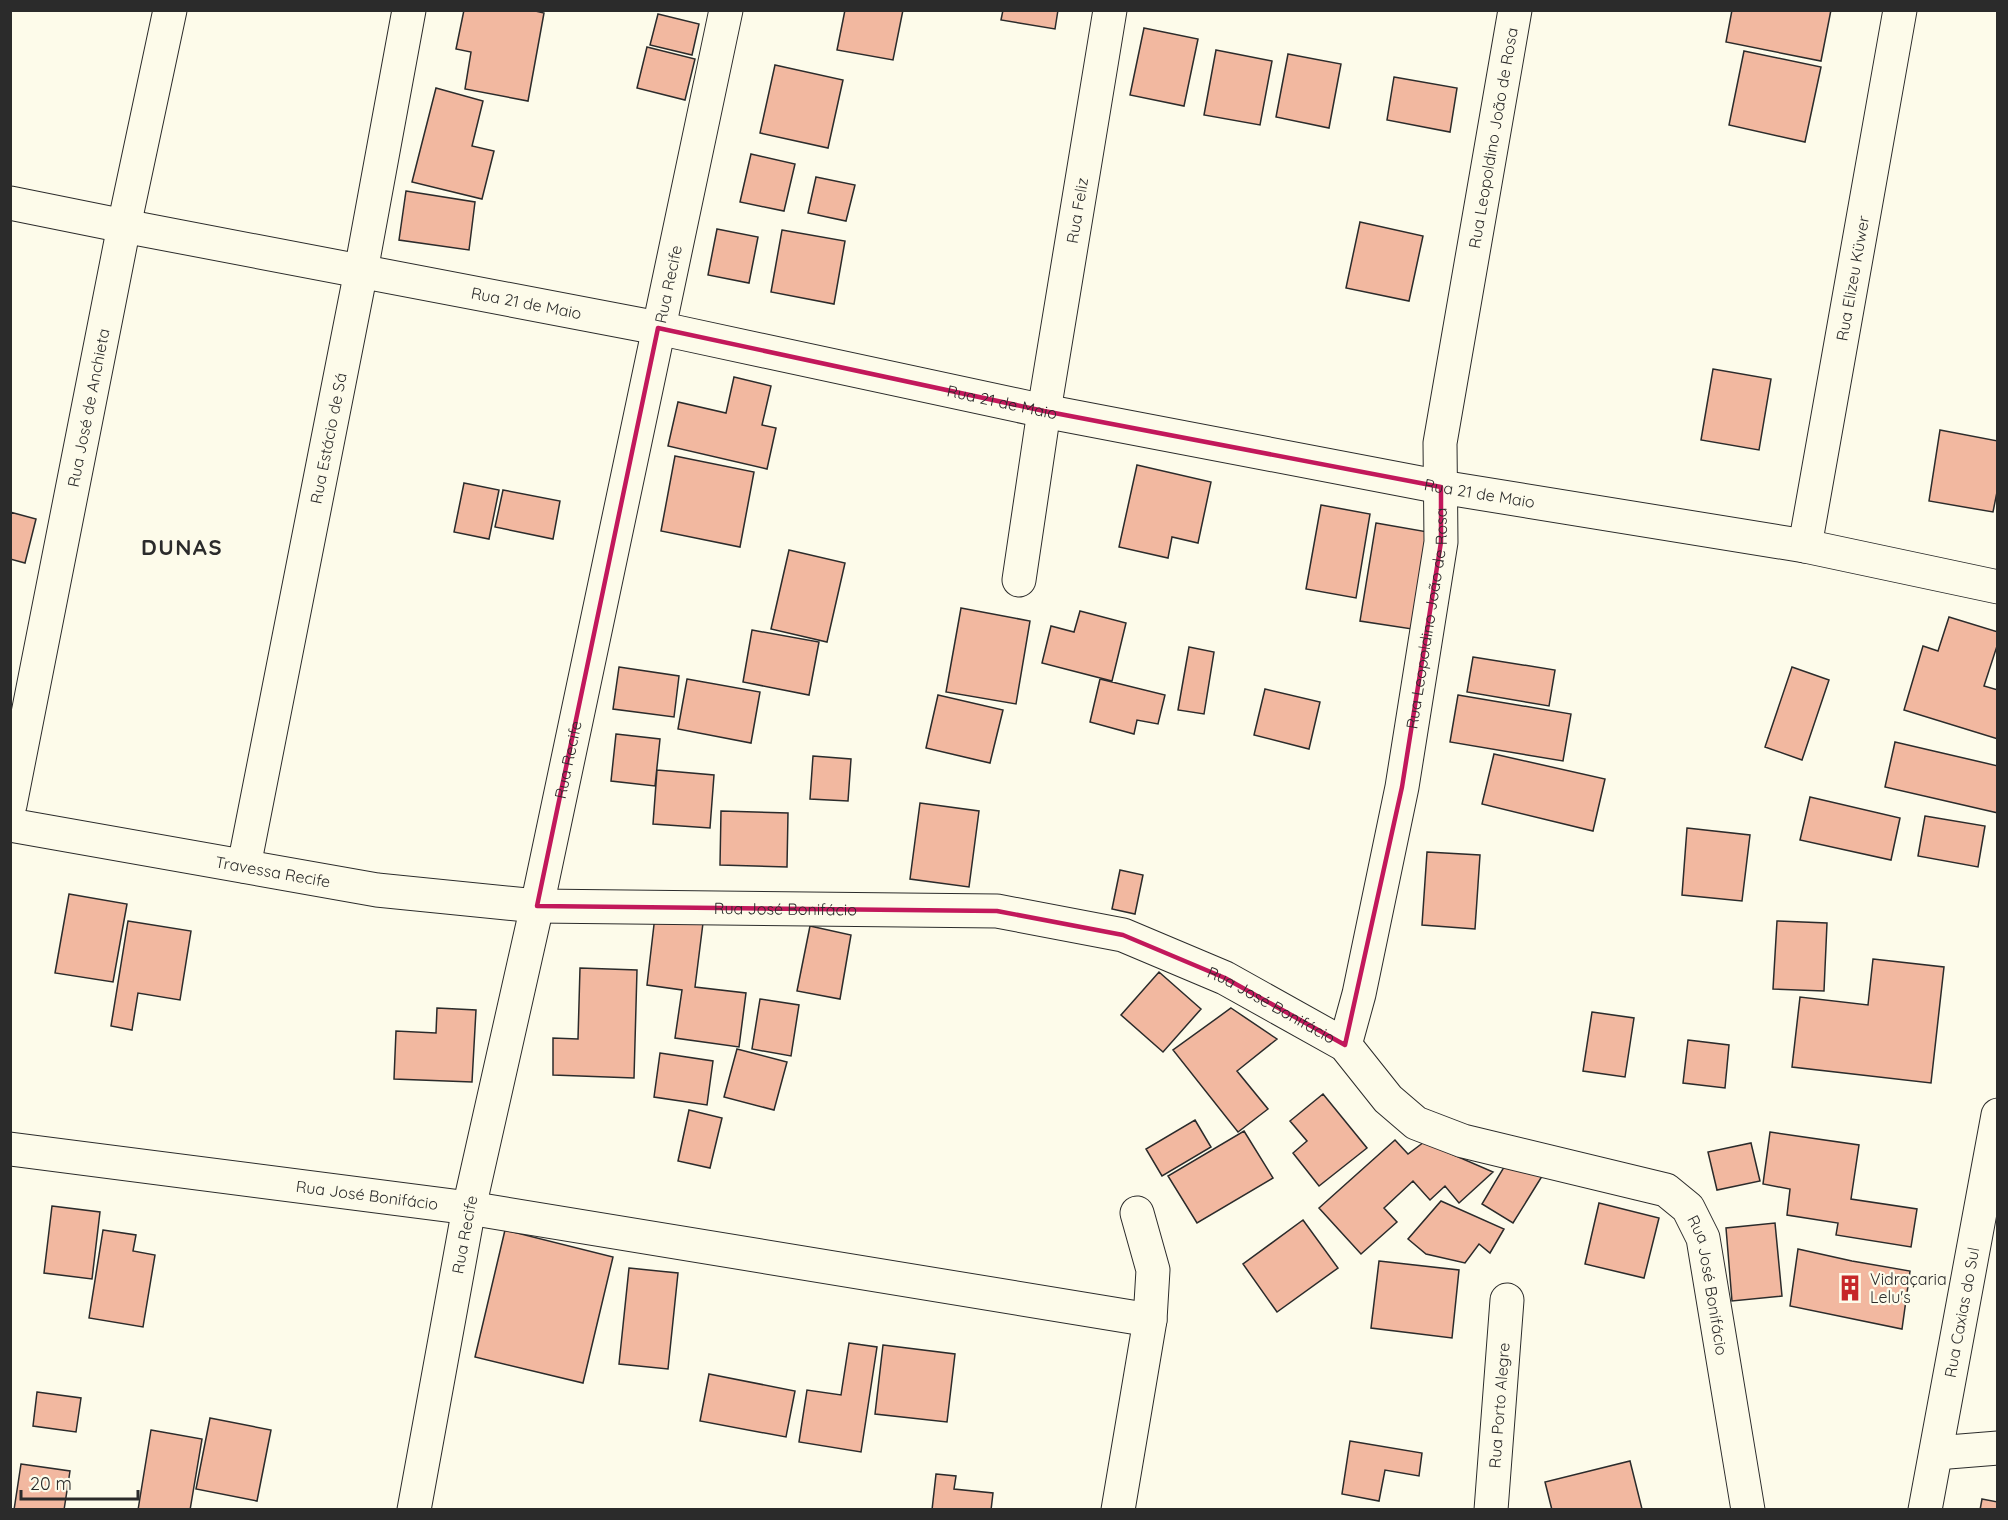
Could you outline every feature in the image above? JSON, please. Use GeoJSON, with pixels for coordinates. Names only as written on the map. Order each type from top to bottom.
{"type":"FeatureCollection","features":[{"type":"Feature","properties":{"kind":"street","name":"Rua José de Anchieta"},"geometry":{"type":"LineString","coordinates":[[10,805],[124,226],[170,10]]}},
{"type":"Feature","properties":{"kind":"street","name":"Rua Estácio de Sá"},"geometry":{"type":"LineString","coordinates":[[244,866],[410,10]]}},
{"type":"Feature","properties":{"kind":"street","name":"Rua Recife"},"geometry":{"type":"LineString","coordinates":[[414,1509],[469,1208],[537,906],[726,10]]}},
{"type":"Feature","properties":{"kind":"street","name":"Rua Feliz"},"geometry":{"type":"LineString","coordinates":[[1019,580],[1044,411],[1110,10]]}},
{"type":"Feature","properties":{"kind":"street","name":"Rua Leopoldino João de Rosa"},"geometry":{"type":"LineString","coordinates":[[1345,1045],[1359,994],[1402,787],[1441,542],[1440,443],[1515,10]]}},
{"type":"Feature","properties":{"kind":"street","name":"Rua Elizeu Küwer"},"geometry":{"type":"LineString","coordinates":[[1805,546],[1900,10]]}},
{"type":"Feature","properties":{"kind":"street","name":"Rua 21 de Maio"},"geometry":{"type":"LineString","coordinates":[[10,203],[658,328],[1044,411],[1441,487],[1805,546],[1998,587]]}},
{"type":"Feature","properties":{"kind":"street","name":"Travessa Recife"},"geometry":{"type":"LineString","coordinates":[[10,825],[377,890],[537,906]]}},
{"type":"Feature","properties":{"kind":"street","name":"Rua José Bonifácio"},"geometry":{"type":"LineString","coordinates":[[537,906],[997,911],[1123,935],[1225,978],[1345,1045],[1388,1099],[1416,1123],[1463,1141],[1666,1190],[1688,1208],[1703,1238],[1748,1509]]}},
{"type":"Feature","properties":{"kind":"street","name":"Rua Caxias do Sul"},"geometry":{"type":"LineString","coordinates":[[1925,1509],[1998,1115]]}},
{"type":"Feature","properties":{"kind":"street","name":"Rua José Bonifácio"},"geometry":{"type":"LineString","coordinates":[[10,1149],[469,1208],[1150,1320]]}},
{"type":"Feature","properties":{"kind":"street"},"geometry":{"type":"LineString","coordinates":[[1118,1509],[1150,1320],[1153,1270],[1137,1214]]}},
{"type":"Feature","properties":{"kind":"street","name":"Rua Porto Alegre"},"geometry":{"type":"LineString","coordinates":[[1491,1509],[1507,1300]]}},
{"type":"Feature","properties":{"kind":"street"},"geometry":{"type":"LineString","coordinates":[[1936,1453],[1998,1448]]}},
{"type":"Feature","properties":{"kind":"highlighted area"},"geometry":{"type":"Polygon","coordinates":[[[658,328],[1044,411],[1441,487],[1441,542],[1402,787],[1345,1045],[1225,978],[1123,935],[997,911],[537,906],[658,328]]]}},
{"type":"Feature","properties":{"kind":"building"},"geometry":{"type":"Polygon","coordinates":[[[464,10],[531,10],[544,13],[528,101],[465,89],[471,52],[456,49],[464,10]]]}},
{"type":"Feature","properties":{"kind":"building"},"geometry":{"type":"Polygon","coordinates":[[[845,10],[903,10],[893,60],[837,50],[845,10]]]}},
{"type":"Feature","properties":{"kind":"building"},"geometry":{"type":"Polygon","coordinates":[[[1003,10],[1058,10],[1055,29],[1001,20],[1003,10]]]}},
{"type":"Feature","properties":{"kind":"building"},"geometry":{"type":"Polygon","coordinates":[[[1732,10],[1831,10],[1821,61],[1726,42],[1732,10]]]}},
{"type":"Feature","properties":{"kind":"building"},"geometry":{"type":"Polygon","coordinates":[[[658,14],[699,24],[692,55],[650,45],[658,14]]]}},
{"type":"Feature","properties":{"kind":"building"},"geometry":{"type":"Polygon","coordinates":[[[1144,28],[1198,39],[1184,106],[1130,95],[1144,28]]]}},
{"type":"Feature","properties":{"kind":"building"},"geometry":{"type":"Polygon","coordinates":[[[647,47],[695,59],[685,100],[637,88],[647,47]]]}},
{"type":"Feature","properties":{"kind":"building"},"geometry":{"type":"Polygon","coordinates":[[[1216,50],[1272,61],[1260,125],[1204,115],[1216,50]]]}},
{"type":"Feature","properties":{"kind":"building"},"geometry":{"type":"Polygon","coordinates":[[[1744,51],[1821,67],[1805,142],[1729,125],[1744,51]]]}},
{"type":"Feature","properties":{"kind":"building"},"geometry":{"type":"Polygon","coordinates":[[[1288,54],[1341,64],[1329,128],[1276,117],[1288,54]]]}},
{"type":"Feature","properties":{"kind":"building"},"geometry":{"type":"Polygon","coordinates":[[[775,65],[843,80],[828,148],[760,133],[775,65]]]}},
{"type":"Feature","properties":{"kind":"building"},"geometry":{"type":"Polygon","coordinates":[[[1394,77],[1457,88],[1450,132],[1387,120],[1394,77]]]}},
{"type":"Feature","properties":{"kind":"building"},"geometry":{"type":"Polygon","coordinates":[[[436,88],[483,101],[472,146],[494,151],[482,199],[412,182],[436,88]]]}},
{"type":"Feature","properties":{"kind":"building"},"geometry":{"type":"Polygon","coordinates":[[[751,154],[795,164],[784,211],[740,202],[751,154]]]}},
{"type":"Feature","properties":{"kind":"building"},"geometry":{"type":"Polygon","coordinates":[[[816,177],[855,185],[846,221],[808,213],[816,177]]]}},
{"type":"Feature","properties":{"kind":"building"},"geometry":{"type":"Polygon","coordinates":[[[406,191],[475,202],[469,250],[399,240],[406,191]]]}},
{"type":"Feature","properties":{"kind":"building"},"geometry":{"type":"Polygon","coordinates":[[[1360,222],[1423,236],[1409,301],[1346,288],[1360,222]]]}},
{"type":"Feature","properties":{"kind":"building"},"geometry":{"type":"Polygon","coordinates":[[[717,229],[758,237],[749,283],[708,275],[717,229]]]}},
{"type":"Feature","properties":{"kind":"building"},"geometry":{"type":"Polygon","coordinates":[[[782,230],[845,241],[834,304],[771,292],[782,230]]]}},
{"type":"Feature","properties":{"kind":"building"},"geometry":{"type":"Polygon","coordinates":[[[1713,369],[1771,379],[1759,450],[1701,440],[1713,369]]]}},
{"type":"Feature","properties":{"kind":"building"},"geometry":{"type":"Polygon","coordinates":[[[734,377],[771,386],[762,425],[776,428],[767,469],[668,446],[678,402],[726,413],[734,377]]]}},
{"type":"Feature","properties":{"kind":"building"},"geometry":{"type":"Polygon","coordinates":[[[1940,430],[1998,441],[1998,487],[1993,512],[1929,501],[1940,430]]]}},
{"type":"Feature","properties":{"kind":"building"},"geometry":{"type":"Polygon","coordinates":[[[675,456],[754,472],[740,547],[661,531],[675,456]]]}},
{"type":"Feature","properties":{"kind":"building"},"geometry":{"type":"Polygon","coordinates":[[[1137,465],[1211,482],[1198,543],[1172,537],[1168,558],[1119,547],[1137,465]]]}},
{"type":"Feature","properties":{"kind":"building"},"geometry":{"type":"Polygon","coordinates":[[[464,483],[499,490],[489,539],[454,532],[464,483]]]}},
{"type":"Feature","properties":{"kind":"building"},"geometry":{"type":"Polygon","coordinates":[[[503,490],[560,501],[553,539],[495,527],[503,490]]]}},
{"type":"Feature","properties":{"kind":"building"},"geometry":{"type":"Polygon","coordinates":[[[1321,505],[1370,514],[1356,598],[1306,589],[1321,505]]]}},
{"type":"Feature","properties":{"kind":"building"},"geometry":{"type":"Polygon","coordinates":[[[10,512],[36,519],[25,563],[10,559],[10,512]]]}},
{"type":"Feature","properties":{"kind":"building"},"geometry":{"type":"Polygon","coordinates":[[[1376,523],[1428,532],[1412,629],[1360,621],[1376,523]]]}},
{"type":"Feature","properties":{"kind":"building"},"geometry":{"type":"Polygon","coordinates":[[[789,550],[845,563],[827,642],[771,629],[789,550]]]}},
{"type":"Feature","properties":{"kind":"building"},"geometry":{"type":"Polygon","coordinates":[[[961,608],[1030,621],[1016,704],[946,692],[961,608]]]}},
{"type":"Feature","properties":{"kind":"building"},"geometry":{"type":"Polygon","coordinates":[[[1080,611],[1126,623],[1112,681],[1042,663],[1051,626],[1074,632],[1080,611]]]}},
{"type":"Feature","properties":{"kind":"building"},"geometry":{"type":"Polygon","coordinates":[[[1949,617],[1998,632],[1998,643],[1984,686],[1998,690],[1998,739],[1904,710],[1923,646],[1938,651],[1949,617]]]}},
{"type":"Feature","properties":{"kind":"building"},"geometry":{"type":"Polygon","coordinates":[[[752,630],[819,642],[809,695],[743,682],[752,630]]]}},
{"type":"Feature","properties":{"kind":"building"},"geometry":{"type":"Polygon","coordinates":[[[1189,647],[1214,652],[1204,714],[1178,710],[1189,647]]]}},
{"type":"Feature","properties":{"kind":"building"},"geometry":{"type":"Polygon","coordinates":[[[1473,657],[1555,670],[1549,706],[1467,692],[1473,657]]]}},
{"type":"Feature","properties":{"kind":"building"},"geometry":{"type":"Polygon","coordinates":[[[619,667],[679,676],[674,717],[613,709],[619,667]]]}},
{"type":"Feature","properties":{"kind":"building"},"geometry":{"type":"Polygon","coordinates":[[[1792,667],[1829,680],[1802,760],[1765,747],[1792,667]]]}},
{"type":"Feature","properties":{"kind":"building"},"geometry":{"type":"Polygon","coordinates":[[[687,679],[760,692],[751,743],[678,729],[687,679]]]}},
{"type":"Feature","properties":{"kind":"building"},"geometry":{"type":"Polygon","coordinates":[[[1100,679],[1165,695],[1158,724],[1137,720],[1134,734],[1090,722],[1100,679]]]}},
{"type":"Feature","properties":{"kind":"building"},"geometry":{"type":"Polygon","coordinates":[[[1265,689],[1320,702],[1309,749],[1254,735],[1265,689]]]}},
{"type":"Feature","properties":{"kind":"building"},"geometry":{"type":"Polygon","coordinates":[[[938,695],[1003,710],[990,763],[926,748],[938,695]]]}},
{"type":"Feature","properties":{"kind":"building"},"geometry":{"type":"Polygon","coordinates":[[[1458,695],[1571,714],[1563,761],[1450,742],[1458,695]]]}},
{"type":"Feature","properties":{"kind":"building"},"geometry":{"type":"Polygon","coordinates":[[[616,734],[660,739],[655,786],[611,781],[616,734]]]}},
{"type":"Feature","properties":{"kind":"building"},"geometry":{"type":"Polygon","coordinates":[[[1895,742],[1998,766],[1998,813],[1885,787],[1895,742]]]}},
{"type":"Feature","properties":{"kind":"building"},"geometry":{"type":"Polygon","coordinates":[[[1494,754],[1605,779],[1593,831],[1482,804],[1494,754]]]}},
{"type":"Feature","properties":{"kind":"building"},"geometry":{"type":"Polygon","coordinates":[[[813,756],[851,759],[848,801],[810,799],[813,756]]]}},
{"type":"Feature","properties":{"kind":"building"},"geometry":{"type":"Polygon","coordinates":[[[657,770],[714,775],[710,828],[653,824],[657,770]]]}},
{"type":"Feature","properties":{"kind":"building"},"geometry":{"type":"Polygon","coordinates":[[[1810,797],[1900,818],[1891,860],[1800,840],[1810,797]]]}},
{"type":"Feature","properties":{"kind":"building"},"geometry":{"type":"Polygon","coordinates":[[[920,803],[979,811],[969,887],[910,879],[920,803]]]}},
{"type":"Feature","properties":{"kind":"building"},"geometry":{"type":"Polygon","coordinates":[[[721,811],[788,813],[787,867],[720,865],[721,811]]]}},
{"type":"Feature","properties":{"kind":"building"},"geometry":{"type":"Polygon","coordinates":[[[1925,816],[1985,826],[1978,867],[1918,856],[1925,816]]]}},
{"type":"Feature","properties":{"kind":"building"},"geometry":{"type":"Polygon","coordinates":[[[1687,828],[1750,835],[1742,901],[1682,895],[1687,828]]]}},
{"type":"Feature","properties":{"kind":"building"},"geometry":{"type":"Polygon","coordinates":[[[1427,852],[1480,855],[1475,929],[1422,925],[1427,852]]]}},
{"type":"Feature","properties":{"kind":"building"},"geometry":{"type":"Polygon","coordinates":[[[1120,870],[1143,875],[1135,914],[1112,909],[1120,870]]]}},
{"type":"Feature","properties":{"kind":"building"},"geometry":{"type":"Polygon","coordinates":[[[69,894],[127,904],[113,982],[55,973],[69,894]]]}},
{"type":"Feature","properties":{"kind":"building"},"geometry":{"type":"Polygon","coordinates":[[[655,916],[703,923],[695,987],[746,993],[739,1047],[675,1038],[682,990],[647,985],[655,916]]]}},
{"type":"Feature","properties":{"kind":"building"},"geometry":{"type":"Polygon","coordinates":[[[128,921],[191,931],[180,1000],[138,993],[132,1030],[111,1026],[128,921]]]}},
{"type":"Feature","properties":{"kind":"building"},"geometry":{"type":"Polygon","coordinates":[[[1777,921],[1827,923],[1824,991],[1773,989],[1777,921]]]}},
{"type":"Feature","properties":{"kind":"building"},"geometry":{"type":"Polygon","coordinates":[[[810,926],[851,935],[840,999],[797,991],[810,926]]]}},
{"type":"Feature","properties":{"kind":"building"},"geometry":{"type":"Polygon","coordinates":[[[1873,959],[1944,967],[1931,1083],[1792,1067],[1800,997],[1868,1005],[1873,959]]]}},
{"type":"Feature","properties":{"kind":"building"},"geometry":{"type":"Polygon","coordinates":[[[580,968],[637,970],[634,1078],[553,1075],[553,1038],[578,1039],[580,968]]]}},
{"type":"Feature","properties":{"kind":"building"},"geometry":{"type":"Polygon","coordinates":[[[1159,972],[1201,1009],[1163,1052],[1121,1015],[1159,972]]]}},
{"type":"Feature","properties":{"kind":"building"},"geometry":{"type":"Polygon","coordinates":[[[760,999],[799,1005],[791,1056],[752,1049],[760,999]]]}},
{"type":"Feature","properties":{"kind":"building"},"geometry":{"type":"Polygon","coordinates":[[[437,1008],[476,1010],[472,1082],[394,1079],[396,1031],[436,1033],[437,1008]]]}},
{"type":"Feature","properties":{"kind":"building"},"geometry":{"type":"Polygon","coordinates":[[[1231,1008],[1277,1039],[1237,1071],[1268,1109],[1238,1132],[1173,1050],[1231,1008]]]}},
{"type":"Feature","properties":{"kind":"building"},"geometry":{"type":"Polygon","coordinates":[[[1592,1012],[1634,1018],[1625,1077],[1583,1071],[1592,1012]]]}},
{"type":"Feature","properties":{"kind":"building"},"geometry":{"type":"Polygon","coordinates":[[[1688,1040],[1729,1045],[1725,1088],[1683,1083],[1688,1040]]]}},
{"type":"Feature","properties":{"kind":"building"},"geometry":{"type":"Polygon","coordinates":[[[737,1049],[787,1062],[774,1110],[724,1097],[737,1049]]]}},
{"type":"Feature","properties":{"kind":"building"},"geometry":{"type":"Polygon","coordinates":[[[660,1053],[713,1061],[707,1105],[654,1097],[660,1053]]]}},
{"type":"Feature","properties":{"kind":"building"},"geometry":{"type":"Polygon","coordinates":[[[1323,1094],[1367,1148],[1319,1186],[1293,1153],[1307,1141],[1290,1121],[1323,1094]]]}},
{"type":"Feature","properties":{"kind":"building"},"geometry":{"type":"Polygon","coordinates":[[[689,1110],[722,1118],[710,1168],[678,1161],[689,1110]]]}},
{"type":"Feature","properties":{"kind":"building"},"geometry":{"type":"Polygon","coordinates":[[[1195,1120],[1211,1147],[1162,1176],[1146,1149],[1195,1120]]]}},
{"type":"Feature","properties":{"kind":"building"},"geometry":{"type":"Polygon","coordinates":[[[1244,1131],[1273,1178],[1197,1223],[1168,1176],[1244,1131]]]}},
{"type":"Feature","properties":{"kind":"building"},"geometry":{"type":"Polygon","coordinates":[[[1770,1132],[1859,1145],[1851,1199],[1917,1209],[1911,1247],[1836,1235],[1838,1223],[1787,1215],[1790,1189],[1763,1184],[1770,1132]]]}},
{"type":"Feature","properties":{"kind":"building"},"geometry":{"type":"Polygon","coordinates":[[[1395,1140],[1408,1154],[1424,1142],[1493,1172],[1459,1203],[1445,1186],[1430,1200],[1413,1181],[1384,1208],[1397,1222],[1361,1254],[1319,1208],[1395,1140]]]}},
{"type":"Feature","properties":{"kind":"building"},"geometry":{"type":"Polygon","coordinates":[[[1751,1143],[1760,1181],[1717,1190],[1708,1152],[1751,1143]]]}},
{"type":"Feature","properties":{"kind":"building"},"geometry":{"type":"Polygon","coordinates":[[[1510,1157],[1549,1165],[1513,1223],[1482,1204],[1510,1157]]]}},
{"type":"Feature","properties":{"kind":"building"},"geometry":{"type":"Polygon","coordinates":[[[1441,1201],[1504,1229],[1490,1253],[1479,1244],[1465,1263],[1426,1254],[1408,1239],[1441,1201]]]}},
{"type":"Feature","properties":{"kind":"building"},"geometry":{"type":"Polygon","coordinates":[[[1599,1203],[1659,1218],[1644,1278],[1585,1264],[1599,1203]]]}},
{"type":"Feature","properties":{"kind":"building"},"geometry":{"type":"Polygon","coordinates":[[[52,1206],[100,1212],[92,1279],[44,1273],[52,1206]]]}},
{"type":"Feature","properties":{"kind":"building"},"geometry":{"type":"Polygon","coordinates":[[[1303,1220],[1338,1268],[1277,1312],[1243,1264],[1303,1220]]]}},
{"type":"Feature","properties":{"kind":"building"},"geometry":{"type":"Polygon","coordinates":[[[1775,1223],[1782,1296],[1732,1301],[1726,1228],[1775,1223]]]}},
{"type":"Feature","properties":{"kind":"building"},"geometry":{"type":"Polygon","coordinates":[[[103,1230],[136,1235],[133,1251],[155,1255],[143,1327],[89,1318],[103,1230]]]}},
{"type":"Feature","properties":{"kind":"building"},"geometry":{"type":"Polygon","coordinates":[[[505,1230],[613,1257],[583,1383],[475,1357],[505,1230]]]}},
{"type":"Feature","properties":{"kind":"building","name":"Vidraçaria Lelu's"},"geometry":{"type":"Polygon","coordinates":[[[1798,1249],[1910,1271],[1902,1329],[1790,1306],[1798,1249]]]}},
{"type":"Feature","properties":{"kind":"building"},"geometry":{"type":"Polygon","coordinates":[[[1379,1261],[1459,1270],[1452,1338],[1371,1328],[1379,1261]]]}},
{"type":"Feature","properties":{"kind":"building"},"geometry":{"type":"Polygon","coordinates":[[[629,1268],[678,1273],[668,1369],[619,1364],[629,1268]]]}},
{"type":"Feature","properties":{"kind":"building"},"geometry":{"type":"Polygon","coordinates":[[[849,1343],[877,1347],[861,1452],[799,1442],[807,1390],[841,1395],[849,1343]]]}},
{"type":"Feature","properties":{"kind":"building"},"geometry":{"type":"Polygon","coordinates":[[[883,1345],[955,1354],[947,1422],[875,1414],[883,1345]]]}},
{"type":"Feature","properties":{"kind":"building"},"geometry":{"type":"Polygon","coordinates":[[[709,1374],[795,1391],[786,1437],[700,1421],[709,1374]]]}},
{"type":"Feature","properties":{"kind":"building"},"geometry":{"type":"Polygon","coordinates":[[[37,1392],[81,1398],[76,1432],[33,1426],[37,1392]]]}},
{"type":"Feature","properties":{"kind":"building"},"geometry":{"type":"Polygon","coordinates":[[[210,1418],[271,1430],[257,1501],[196,1489],[210,1418]]]}},
{"type":"Feature","properties":{"kind":"building"},"geometry":{"type":"Polygon","coordinates":[[[151,1430],[202,1439],[190,1510],[138,1510],[151,1430]]]}},
{"type":"Feature","properties":{"kind":"building"},"geometry":{"type":"Polygon","coordinates":[[[1350,1441],[1422,1453],[1419,1476],[1385,1470],[1379,1501],[1342,1494],[1350,1441]]]}},
{"type":"Feature","properties":{"kind":"building"},"geometry":{"type":"Polygon","coordinates":[[[1630,1461],[1642,1509],[1552,1510],[1545,1482],[1630,1461]]]}},
{"type":"Feature","properties":{"kind":"building"},"geometry":{"type":"Polygon","coordinates":[[[21,1464],[70,1471],[64,1510],[14,1510],[21,1464]]]}},
{"type":"Feature","properties":{"kind":"building"},"geometry":{"type":"Polygon","coordinates":[[[936,1474],[956,1476],[954,1489],[993,1493],[991,1510],[932,1510],[936,1474]]]}},
{"type":"Feature","properties":{"kind":"building"},"geometry":{"type":"Polygon","coordinates":[[[1982,1499],[1998,1502],[1998,1510],[1980,1510],[1982,1499]]]}},
{"type":"Feature","properties":{"kind":"place","name":"Vidraçaria Lelu's"},"geometry":{"type":"Point","coordinates":[1850,1288]}},
{"type":"Feature","properties":{"kind":"district","name":"DUNAS"},"geometry":{"type":"Point","coordinates":[182,547]}}]}
